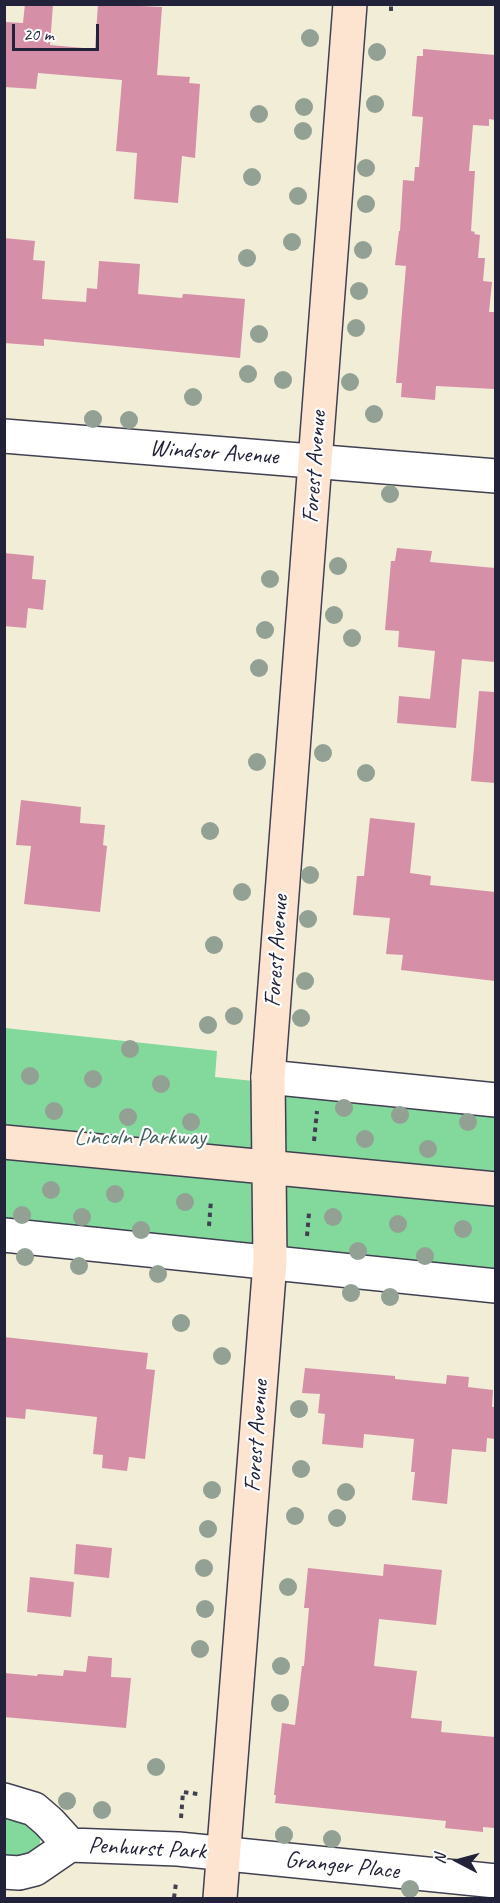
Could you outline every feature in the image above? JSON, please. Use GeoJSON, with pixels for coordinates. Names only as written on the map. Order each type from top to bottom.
{"type":"FeatureCollection","features":[{"type":"Feature","properties":{"kind":"street","name":"Forest Avenue"},"geometry":{"type":"LineString","coordinates":[[220,1899],[270,1262],[268,1077],[350,4]]}},
{"type":"Feature","properties":{"kind":"street","name":"Windsor Avenue"},"geometry":{"type":"LineString","coordinates":[[4,436],[495,476]]}},
{"type":"Feature","properties":{"kind":"street"},"geometry":{"type":"LineString","coordinates":[[268,1077],[495,1100]]}},
{"type":"Feature","properties":{"kind":"street"},"geometry":{"type":"LineString","coordinates":[[4,1142],[495,1189]]}},
{"type":"Feature","properties":{"kind":"street"},"geometry":{"type":"LineString","coordinates":[[4,1235],[495,1286]]}},
{"type":"Feature","properties":{"kind":"street","name":"Penhurst Park"},"geometry":{"type":"LineString","coordinates":[[4,1800],[33,1809],[49,1822],[70,1845]]}},
{"type":"Feature","properties":{"kind":"street","name":"Penhurst Park"},"geometry":{"type":"LineString","coordinates":[[4,1872],[18,1873],[35,1869],[70,1845],[224,1853]]}},
{"type":"Feature","properties":{"kind":"street","name":"Granger Place"},"geometry":{"type":"LineString","coordinates":[[224,1853],[495,1881]]}},
{"type":"Feature","properties":{"kind":"path"},"geometry":{"type":"LineString","coordinates":[[391,4],[391,11]]}},
{"type":"Feature","properties":{"kind":"path"},"geometry":{"type":"LineString","coordinates":[[314,1141],[317,1104]]}},
{"type":"Feature","properties":{"kind":"path"},"geometry":{"type":"LineString","coordinates":[[209,1229],[211,1200]]}},
{"type":"Feature","properties":{"kind":"path"},"geometry":{"type":"LineString","coordinates":[[307,1237],[309,1213]]}},
{"type":"Feature","properties":{"kind":"path"},"geometry":{"type":"LineString","coordinates":[[181,1820],[183,1792],[195,1793]]}},
{"type":"Feature","properties":{"kind":"path"},"geometry":{"type":"LineString","coordinates":[[174,1899],[176,1883]]}},
{"type":"Feature","properties":{"kind":"green space","name":"Lincoln Parkway"},"geometry":{"type":"Polygon","coordinates":[[[5,1028],[217,1051],[215,1077],[495,1106],[495,1274],[5,1219],[5,1028]]]}},
{"type":"Feature","properties":{"kind":"green space"},"geometry":{"type":"Polygon","coordinates":[[[4,1814],[18,1815],[41,1837],[39,1848],[32,1855],[5,1858],[4,1814]]]}},
{"type":"Feature","properties":{"kind":"building"},"geometry":{"type":"Polygon","coordinates":[[[25,4],[53,4],[50,45],[95,49],[98,4],[162,7],[157,75],[190,77],[189,83],[200,84],[195,158],[182,156],[178,203],[134,199],[137,153],[116,151],[122,80],[38,73],[36,89],[4,87],[4,22],[23,23],[25,4]]]}},
{"type":"Feature","properties":{"kind":"building"},"geometry":{"type":"Polygon","coordinates":[[[423,49],[495,55],[495,120],[489,119],[489,126],[473,125],[469,171],[475,171],[471,231],[480,235],[478,258],[485,258],[483,281],[492,282],[489,312],[495,312],[495,389],[436,386],[435,400],[401,397],[402,383],[396,383],[406,266],[395,265],[403,180],[414,181],[415,167],[419,167],[423,117],[412,116],[417,56],[423,56],[423,49]]]}},
{"type":"Feature","properties":{"kind":"building"},"geometry":{"type":"Polygon","coordinates":[[[4,238],[35,241],[33,260],[45,261],[42,299],[86,302],[87,288],[97,289],[99,261],[140,264],[138,294],[182,298],[183,294],[186,294],[245,299],[240,358],[44,339],[44,346],[4,343],[4,238]]]}},
{"type":"Feature","properties":{"kind":"building"},"geometry":{"type":"Polygon","coordinates":[[[397,548],[432,551],[430,562],[495,568],[495,662],[462,659],[456,728],[397,723],[399,696],[430,699],[435,651],[398,647],[399,631],[385,630],[391,561],[395,561],[397,548]]]}},
{"type":"Feature","properties":{"kind":"building"},"geometry":{"type":"Polygon","coordinates":[[[4,553],[34,556],[32,579],[46,580],[43,610],[28,608],[26,628],[4,626],[4,553]]]}},
{"type":"Feature","properties":{"kind":"building"},"geometry":{"type":"Polygon","coordinates":[[[479,691],[495,692],[495,783],[471,781],[479,691]]]}},
{"type":"Feature","properties":{"kind":"building"},"geometry":{"type":"Polygon","coordinates":[[[21,800],[81,807],[80,823],[105,825],[103,845],[107,846],[100,912],[24,904],[31,846],[16,845],[21,800]]]}},
{"type":"Feature","properties":{"kind":"building"},"geometry":{"type":"Polygon","coordinates":[[[370,818],[415,823],[410,873],[431,876],[430,885],[495,892],[495,981],[401,970],[403,955],[386,954],[390,918],[353,915],[357,876],[364,876],[370,818]]]}},
{"type":"Feature","properties":{"kind":"building"},"geometry":{"type":"Polygon","coordinates":[[[4,1337],[148,1353],[146,1369],[155,1370],[145,1459],[129,1457],[127,1471],[102,1468],[103,1455],[93,1454],[97,1417],[26,1409],[25,1419],[4,1417],[4,1337]]]}},
{"type":"Feature","properties":{"kind":"building"},"geometry":{"type":"Polygon","coordinates":[[[305,1368],[395,1376],[395,1379],[446,1384],[447,1375],[469,1377],[468,1387],[493,1390],[495,1439],[487,1438],[486,1452],[452,1449],[447,1504],[412,1500],[415,1472],[411,1472],[414,1439],[364,1434],[363,1448],[322,1444],[325,1414],[318,1413],[320,1394],[302,1393],[305,1368]]]}},
{"type":"Feature","properties":{"kind":"building"},"geometry":{"type":"Polygon","coordinates":[[[76,1544],[112,1548],[109,1578],[74,1574],[76,1544]]]}},
{"type":"Feature","properties":{"kind":"building"},"geometry":{"type":"Polygon","coordinates":[[[384,1564],[442,1570],[436,1625],[379,1619],[374,1666],[417,1671],[411,1718],[442,1721],[441,1732],[495,1737],[495,1828],[483,1827],[483,1832],[445,1828],[446,1821],[275,1803],[282,1723],[295,1725],[302,1666],[304,1666],[309,1608],[304,1608],[308,1568],[383,1576],[384,1564]]]}},
{"type":"Feature","properties":{"kind":"building"},"geometry":{"type":"Polygon","coordinates":[[[30,1577],[74,1582],[71,1617],[27,1612],[30,1577]]]}},
{"type":"Feature","properties":{"kind":"building"},"geometry":{"type":"Polygon","coordinates":[[[88,1656],[112,1658],[111,1677],[131,1678],[126,1728],[4,1717],[4,1673],[63,1676],[64,1670],[86,1672],[88,1656]]]}}]}
